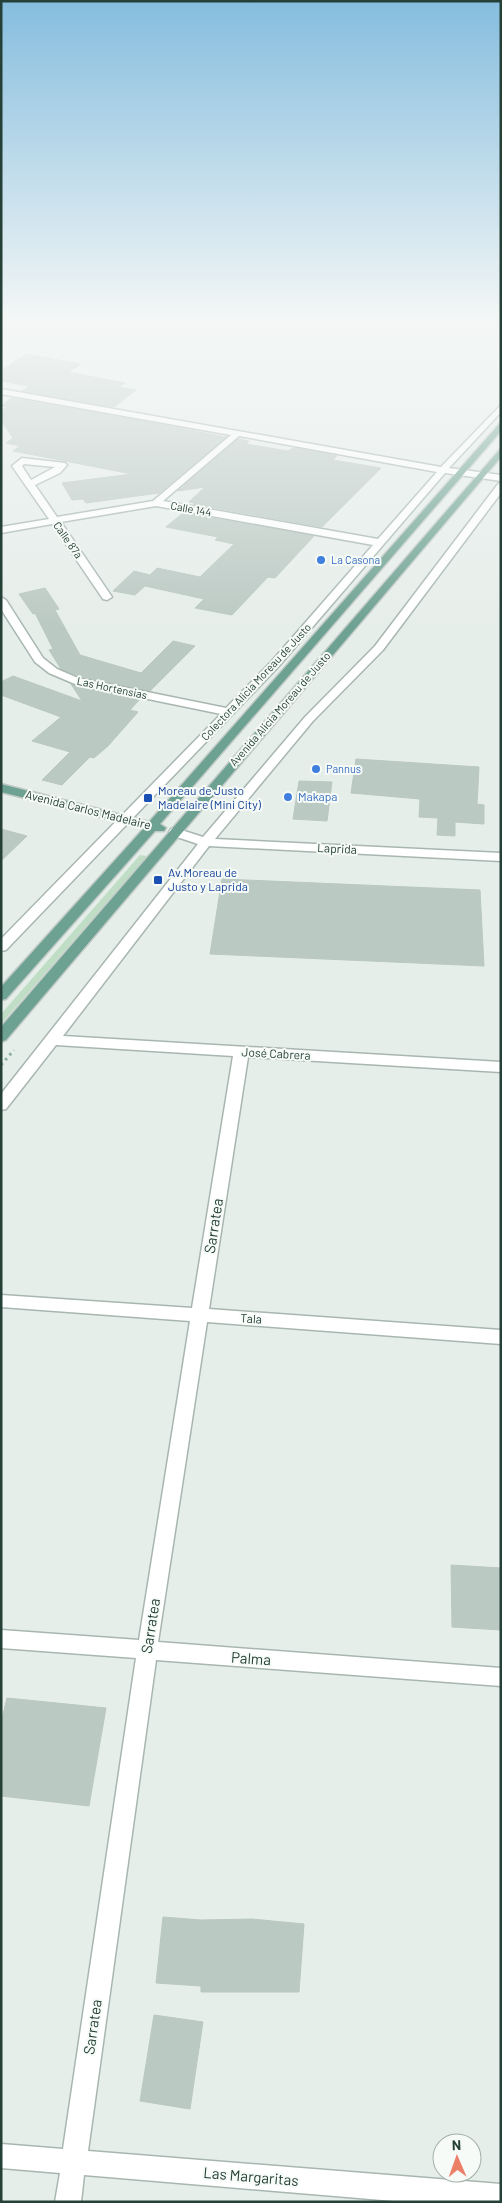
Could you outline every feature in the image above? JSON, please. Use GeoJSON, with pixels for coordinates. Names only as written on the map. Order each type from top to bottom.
{"type":"FeatureCollection","features":[{"type":"Feature","properties":{"kind":"main road","name":"Avenida Alicia Moreau de Justo"},"geometry":{"type":"LineString","coordinates":[[1,996],[153,826],[501,425]]}},
{"type":"Feature","properties":{"kind":"main road","name":"Avenida Alicia Moreau de Justo"},"geometry":{"type":"LineString","coordinates":[[1,1037],[476,476],[501,451]]}},
{"type":"Feature","properties":{"kind":"main road","name":"Avenida Carlos Madelaire"},"geometry":{"type":"LineString","coordinates":[[1,788],[175,832]]}},
{"type":"Feature","properties":{"kind":"street"},"geometry":{"type":"LineString","coordinates":[[174,422],[476,476],[501,478]]}},
{"type":"Feature","properties":{"kind":"street","name":"Colectora Alicia Moreau de Justo"},"geometry":{"type":"LineString","coordinates":[[1,947],[275,664],[443,470],[487,422]]}},
{"type":"Feature","properties":{"kind":"street"},"geometry":{"type":"LineString","coordinates":[[156,503],[238,433]]}},
{"type":"Feature","properties":{"kind":"street","name":"Calle 87a"},"geometry":{"type":"LineString","coordinates":[[29,484],[108,597]]}},
{"type":"Feature","properties":{"kind":"street"},"geometry":{"type":"LineString","coordinates":[[1,1105],[206,842],[309,719],[379,648],[501,486]]}},
{"type":"Feature","properties":{"kind":"street","name":"Calle 144"},"geometry":{"type":"LineString","coordinates":[[1,530],[156,503],[380,543]]}},
{"type":"Feature","properties":{"kind":"street","name":"Las Hortensias"},"geometry":{"type":"LineString","coordinates":[[1,600],[38,660],[52,671],[75,681],[230,712]]}},
{"type":"Feature","properties":{"kind":"street","name":"Laprida"},"geometry":{"type":"LineString","coordinates":[[175,832],[206,842],[501,857]]}},
{"type":"Feature","properties":{"kind":"street","name":"José Cabrera"},"geometry":{"type":"LineString","coordinates":[[51,1040],[501,1067]]}},
{"type":"Feature","properties":{"kind":"street","name":"Sarratea"},"geometry":{"type":"LineString","coordinates":[[68,2202],[147,1651],[241,1052]]}},
{"type":"Feature","properties":{"kind":"street","name":"Tala"},"geometry":{"type":"LineString","coordinates":[[1,1301],[501,1337]]}},
{"type":"Feature","properties":{"kind":"street","name":"Palma"},"geometry":{"type":"LineString","coordinates":[[1,1639],[501,1677]]}},
{"type":"Feature","properties":{"kind":"street","name":"Las Margaritas"},"geometry":{"type":"LineString","coordinates":[[1,2156],[501,2197]]}},
{"type":"Feature","properties":{"kind":"green space"},"geometry":{"type":"Polygon","coordinates":[[[140,855],[147,856],[1,1024],[1,1014],[140,855]]]}},
{"type":"Feature","properties":{"kind":"building"},"geometry":{"type":"Polygon","coordinates":[[[2,422],[146,422],[226,437],[159,493],[86,503],[83,499],[72,500],[62,483],[132,474],[13,451],[20,446],[6,443],[13,438],[2,422]]]}},
{"type":"Feature","properties":{"kind":"building"},"geometry":{"type":"Polygon","coordinates":[[[238,439],[249,441],[246,444],[288,451],[293,448],[311,451],[337,456],[333,460],[381,468],[322,527],[189,502],[205,487],[178,491],[238,439]]]}},
{"type":"Feature","properties":{"kind":"building"},"geometry":{"type":"Polygon","coordinates":[[[183,513],[314,536],[275,578],[268,577],[232,615],[195,608],[204,599],[145,586],[135,595],[113,591],[134,571],[150,575],[157,568],[200,577],[234,544],[215,540],[218,537],[166,527],[183,513]]]}},
{"type":"Feature","properties":{"kind":"building"},"geometry":{"type":"Polygon","coordinates":[[[45,588],[59,609],[55,610],[80,655],[141,673],[173,641],[195,646],[150,691],[79,676],[61,669],[49,650],[53,649],[35,613],[33,614],[19,594],[45,588]]]}},
{"type":"Feature","properties":{"kind":"building"},"geometry":{"type":"Polygon","coordinates":[[[13,676],[82,701],[71,684],[140,699],[130,710],[138,712],[108,746],[94,758],[90,757],[62,785],[42,780],[70,752],[32,741],[61,717],[1,695],[1,682],[13,676]]]}},
{"type":"Feature","properties":{"kind":"building"},"geometry":{"type":"Polygon","coordinates":[[[356,759],[479,767],[477,804],[484,805],[484,824],[455,822],[455,836],[437,835],[438,818],[419,817],[420,799],[351,793],[356,759]]]}},
{"type":"Feature","properties":{"kind":"building"},"geometry":{"type":"Polygon","coordinates":[[[299,781],[332,782],[327,821],[293,819],[299,781]]]}},
{"type":"Feature","properties":{"kind":"building"},"geometry":{"type":"Polygon","coordinates":[[[1,829],[27,836],[1,861],[1,829]]]}},
{"type":"Feature","properties":{"kind":"building"},"geometry":{"type":"Polygon","coordinates":[[[222,879],[480,890],[484,966],[210,954],[222,879]]]}},
{"type":"Feature","properties":{"kind":"building"},"geometry":{"type":"Polygon","coordinates":[[[451,1565],[501,1568],[501,1630],[452,1627],[451,1565]]]}},
{"type":"Feature","properties":{"kind":"building"},"geometry":{"type":"Polygon","coordinates":[[[7,1698],[106,1708],[89,1806],[1,1796],[1,1723],[7,1698]]]}},
{"type":"Feature","properties":{"kind":"building"},"geometry":{"type":"Polygon","coordinates":[[[163,1917],[201,1920],[252,1919],[304,1924],[299,1992],[201,1992],[201,1986],[156,1983],[163,1917]]]}},
{"type":"Feature","properties":{"kind":"building"},"geometry":{"type":"Polygon","coordinates":[[[154,2015],[203,2022],[190,2109],[140,2101],[154,2015]]]}},
{"type":"Feature","properties":{"kind":"place","name":"La Casona"},"geometry":{"type":"Point","coordinates":[321,560]}},
{"type":"Feature","properties":{"kind":"place","name":"Pannus"},"geometry":{"type":"Point","coordinates":[316,769]}},
{"type":"Feature","properties":{"kind":"place","name":"Makapa"},"geometry":{"type":"Point","coordinates":[288,797]}},
{"type":"Feature","properties":{"kind":"place","name":"Moreau de Justo Madelaire (Mini City)"},"geometry":{"type":"Point","coordinates":[148,798]}},
{"type":"Feature","properties":{"kind":"place","name":"Av.Moreau de Justo y Laprida"},"geometry":{"type":"Point","coordinates":[158,880]}}]}
